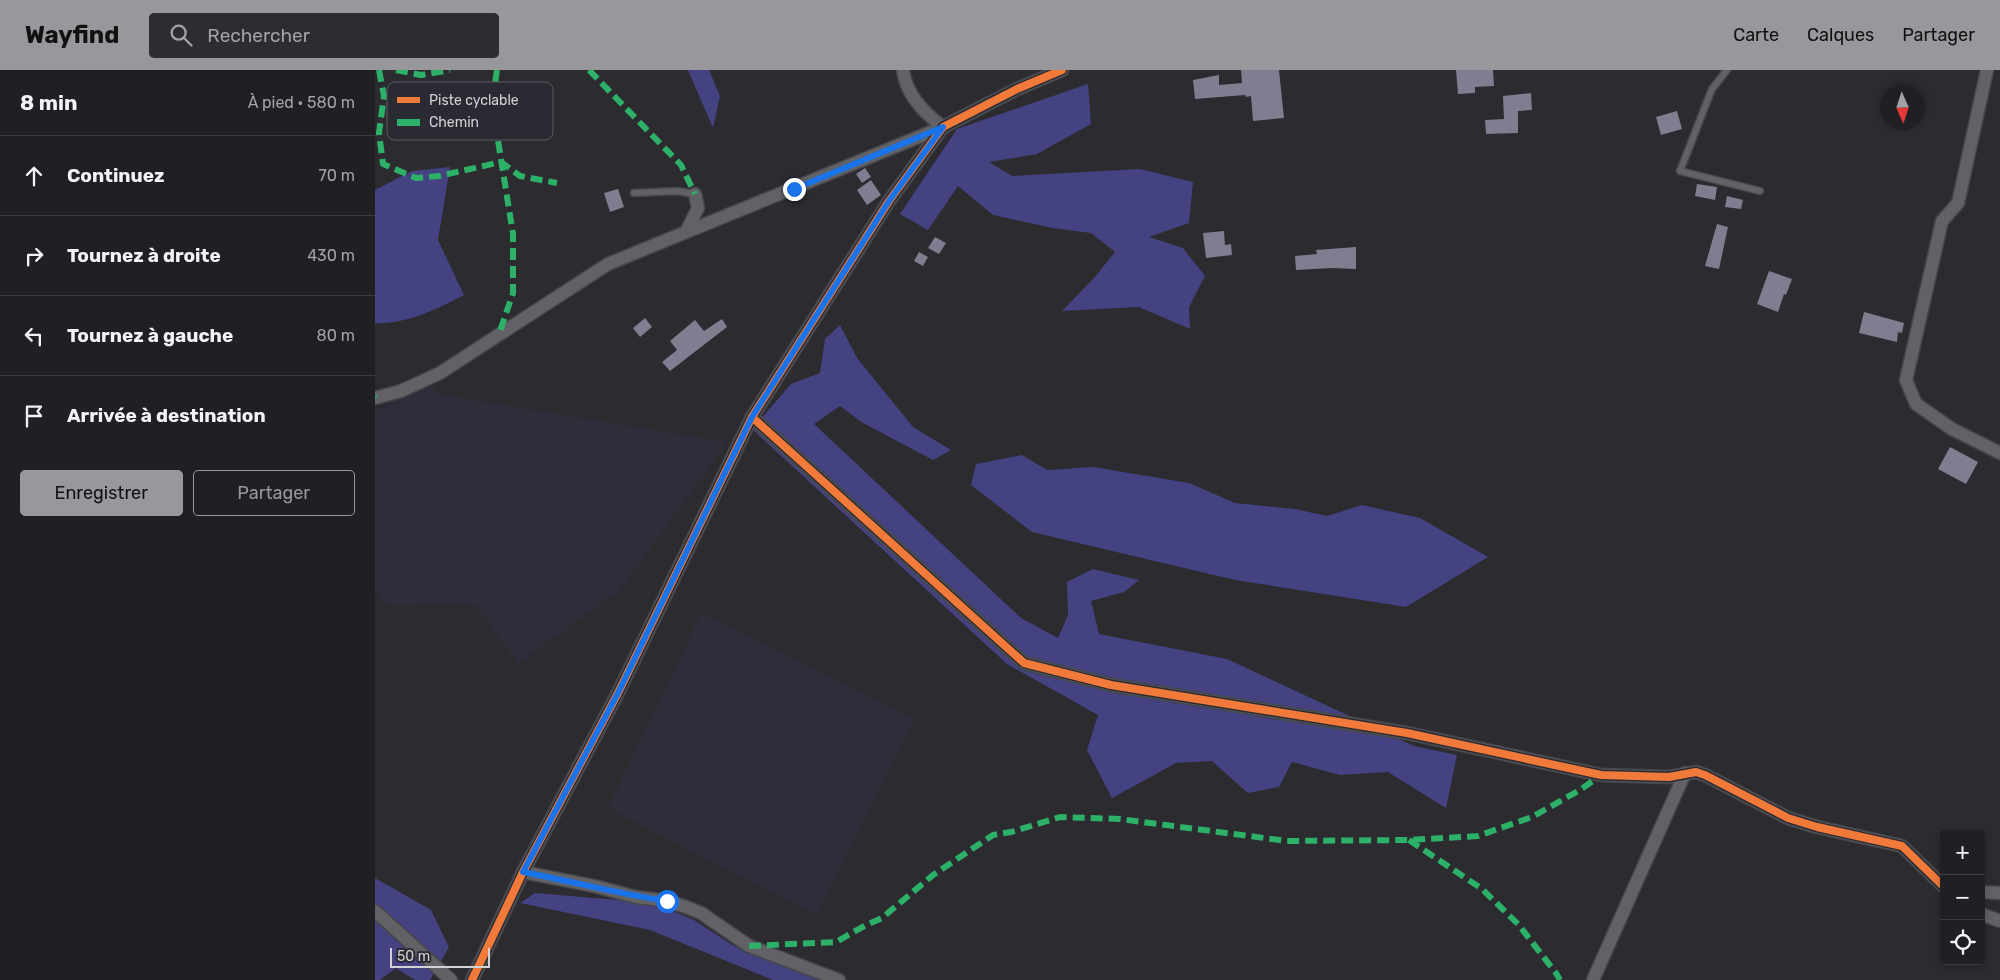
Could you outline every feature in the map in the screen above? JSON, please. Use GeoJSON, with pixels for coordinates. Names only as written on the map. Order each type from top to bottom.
{"type":"FeatureCollection","features":[{"type":"Feature","properties":{"kind":"street"},"geometry":{"type":"LineString","coordinates":[[903,70],[912,98],[928,116],[943,127]]}},
{"type":"Feature","properties":{"kind":"street"},"geometry":{"type":"LineString","coordinates":[[375,398],[401,391],[440,373],[608,264],[943,127],[1017,88],[1062,70]]}},
{"type":"Feature","properties":{"kind":"street"},"geometry":{"type":"LineString","coordinates":[[1987,70],[1958,203],[1942,221],[1906,380],[1916,404],[1952,429],[2000,453]]}},
{"type":"Feature","properties":{"kind":"street"},"geometry":{"type":"LineString","coordinates":[[472,980],[523,872],[618,693],[752,417],[889,201],[943,127]]}},
{"type":"Feature","properties":{"kind":"street"},"geometry":{"type":"LineString","coordinates":[[686,232],[698,208],[695,194]]}},
{"type":"Feature","properties":{"kind":"street"},"geometry":{"type":"LineString","coordinates":[[752,417],[1024,663],[1111,685],[1407,733],[1601,775],[1669,777],[1696,772],[1788,818],[1817,827],[1902,846],[1940,883]]}},
{"type":"Feature","properties":{"kind":"street"},"geometry":{"type":"LineString","coordinates":[[1593,980],[1685,773]]}},
{"type":"Feature","properties":{"kind":"street"},"geometry":{"type":"LineString","coordinates":[[523,872],[667,901],[687,907],[701,913],[749,946],[839,980]]}},
{"type":"Feature","properties":{"kind":"street"},"geometry":{"type":"LineString","coordinates":[[1985,892],[2000,894]]}},
{"type":"Feature","properties":{"kind":"street"},"geometry":{"type":"LineString","coordinates":[[375,911],[451,980]]}},
{"type":"Feature","properties":{"kind":"street"},"geometry":{"type":"LineString","coordinates":[[1985,915],[2000,921]]}},
{"type":"Feature","properties":{"kind":"lane"},"geometry":{"type":"LineString","coordinates":[[1727,70],[1713,88],[1680,171],[1760,191]]}},
{"type":"Feature","properties":{"kind":"lane"},"geometry":{"type":"LineString","coordinates":[[634,194],[677,191],[695,194]]}},
{"type":"Feature","properties":{"kind":"shaded area"},"geometry":{"type":"Polygon","coordinates":[[[688,70],[709,70],[720,96],[713,128],[688,70]]]}},
{"type":"Feature","properties":{"kind":"shaded area"},"geometry":{"type":"Polygon","coordinates":[[[1088,84],[1091,124],[1037,154],[989,162],[1012,176],[1140,169],[1193,182],[1189,223],[1149,237],[1183,248],[1205,276],[1189,307],[1190,329],[1139,307],[1062,311],[1094,278],[1115,252],[1091,233],[1053,228],[993,215],[958,186],[928,230],[900,214],[957,129],[1088,84]]]}},
{"type":"Feature","properties":{"kind":"shaded area"},"geometry":{"type":"Polygon","coordinates":[[[450,167],[438,240],[464,295],[432,311],[409,319],[375,323],[375,190],[412,171],[450,167]]]}},
{"type":"Feature","properties":{"kind":"shaded area"},"geometry":{"type":"Polygon","coordinates":[[[840,325],[857,358],[913,427],[951,450],[933,460],[863,423],[840,406],[814,424],[1021,618],[1058,638],[1068,615],[1067,582],[1093,569],[1139,580],[1124,592],[1091,601],[1099,634],[1227,659],[1414,746],[1457,755],[1446,808],[1388,772],[1340,775],[1292,762],[1279,787],[1248,793],[1212,761],[1176,763],[1112,798],[1087,750],[1098,715],[1007,664],[752,429],[791,384],[820,373],[825,339],[840,325]]]}},
{"type":"Feature","properties":{"kind":"shaded area"},"geometry":{"type":"Polygon","coordinates":[[[427,382],[442,395],[728,442],[621,589],[518,664],[476,605],[389,606],[375,590],[375,412],[427,382]]]}},
{"type":"Feature","properties":{"kind":"shaded area"},"geometry":{"type":"Polygon","coordinates":[[[1022,455],[1047,470],[1093,467],[1189,483],[1235,503],[1295,509],[1327,516],[1362,505],[1420,518],[1488,557],[1406,607],[1235,580],[1032,532],[971,485],[976,464],[1022,455]]]}},
{"type":"Feature","properties":{"kind":"shaded area"},"geometry":{"type":"Polygon","coordinates":[[[701,613],[915,720],[816,915],[608,808],[701,613]]]}},
{"type":"Feature","properties":{"kind":"shaded area"},"geometry":{"type":"Polygon","coordinates":[[[375,878],[431,910],[449,947],[430,980],[415,980],[396,968],[380,980],[375,980],[375,878]]]}},
{"type":"Feature","properties":{"kind":"shaded area"},"geometry":{"type":"Polygon","coordinates":[[[535,893],[653,903],[694,920],[734,946],[819,980],[773,980],[650,930],[520,903],[535,893]]]}},
{"type":"Feature","properties":{"kind":"building"},"geometry":{"type":"Polygon","coordinates":[[[1241,70],[1279,70],[1284,118],[1253,121],[1251,96],[1195,99],[1193,80],[1219,75],[1219,85],[1242,83],[1241,70]]]}},
{"type":"Feature","properties":{"kind":"building"},"geometry":{"type":"Polygon","coordinates":[[[1456,70],[1493,70],[1494,86],[1475,87],[1475,93],[1458,94],[1456,70]]]}},
{"type":"Feature","properties":{"kind":"building"},"geometry":{"type":"Polygon","coordinates":[[[1531,93],[1532,110],[1518,111],[1518,133],[1486,134],[1485,120],[1504,119],[1503,96],[1531,93]]]}},
{"type":"Feature","properties":{"kind":"building"},"geometry":{"type":"Polygon","coordinates":[[[1677,111],[1682,129],[1661,135],[1656,117],[1677,111]]]}},
{"type":"Feature","properties":{"kind":"building"},"geometry":{"type":"Polygon","coordinates":[[[865,168],[871,177],[862,183],[856,174],[865,168]]]}},
{"type":"Feature","properties":{"kind":"building"},"geometry":{"type":"Polygon","coordinates":[[[871,180],[881,195],[867,205],[857,190],[871,180]]]}},
{"type":"Feature","properties":{"kind":"building"},"geometry":{"type":"Polygon","coordinates":[[[1697,184],[1717,187],[1715,200],[1695,196],[1697,184]]]}},
{"type":"Feature","properties":{"kind":"building"},"geometry":{"type":"Polygon","coordinates":[[[618,189],[624,207],[610,212],[604,193],[618,189]]]}},
{"type":"Feature","properties":{"kind":"building"},"geometry":{"type":"Polygon","coordinates":[[[1727,196],[1743,200],[1741,209],[1725,207],[1727,196]]]}},
{"type":"Feature","properties":{"kind":"building"},"geometry":{"type":"Polygon","coordinates":[[[1717,224],[1728,227],[1719,269],[1705,266],[1717,224]]]}},
{"type":"Feature","properties":{"kind":"building"},"geometry":{"type":"Polygon","coordinates":[[[1224,231],[1225,245],[1231,244],[1232,255],[1206,258],[1203,233],[1224,231]]]}},
{"type":"Feature","properties":{"kind":"building"},"geometry":{"type":"Polygon","coordinates":[[[935,237],[946,243],[939,254],[928,248],[935,237]]]}},
{"type":"Feature","properties":{"kind":"building"},"geometry":{"type":"Polygon","coordinates":[[[1356,247],[1356,269],[1296,270],[1295,256],[1317,254],[1316,250],[1356,247]]]}},
{"type":"Feature","properties":{"kind":"building"},"geometry":{"type":"Polygon","coordinates":[[[919,252],[928,257],[923,266],[914,261],[919,252]]]}},
{"type":"Feature","properties":{"kind":"building"},"geometry":{"type":"Polygon","coordinates":[[[1769,271],[1792,279],[1786,295],[1784,294],[1778,312],[1757,304],[1769,271]]]}},
{"type":"Feature","properties":{"kind":"building"},"geometry":{"type":"Polygon","coordinates":[[[1864,312],[1904,323],[1902,333],[1898,332],[1897,342],[1859,333],[1864,312]]]}},
{"type":"Feature","properties":{"kind":"building"},"geometry":{"type":"Polygon","coordinates":[[[645,318],[652,327],[640,337],[633,328],[645,318]]]}},
{"type":"Feature","properties":{"kind":"building"},"geometry":{"type":"Polygon","coordinates":[[[722,319],[727,327],[670,371],[662,362],[677,350],[670,341],[695,320],[704,331],[722,319]]]}},
{"type":"Feature","properties":{"kind":"building"},"geometry":{"type":"Polygon","coordinates":[[[1950,447],[1978,462],[1966,484],[1938,469],[1950,447]]]}},
{"type":"Feature","properties":{"kind":"marked path"},"geometry":{"type":"LineString","coordinates":[[379,70],[384,96],[379,133],[383,164],[416,178],[439,176],[501,162],[520,176],[557,183]]}},
{"type":"Feature","properties":{"kind":"marked path"},"geometry":{"type":"LineString","coordinates":[[396,70],[421,75],[450,70]]}},
{"type":"Feature","properties":{"kind":"marked path"},"geometry":{"type":"LineString","coordinates":[[495,82],[497,70]]}},
{"type":"Feature","properties":{"kind":"marked path"},"geometry":{"type":"LineString","coordinates":[[589,70],[681,165],[695,194]]}},
{"type":"Feature","properties":{"kind":"marked path"},"geometry":{"type":"LineString","coordinates":[[498,140],[513,234],[513,293],[499,334]]}},
{"type":"Feature","properties":{"kind":"marked path"},"geometry":{"type":"LineString","coordinates":[[749,946],[836,942],[882,918],[933,875],[993,835],[1011,832],[1060,817],[1120,819],[1287,841],[1409,840],[1478,836],[1532,817],[1580,790],[1601,775]]}},
{"type":"Feature","properties":{"kind":"marked path"},"geometry":{"type":"LineString","coordinates":[[1409,840],[1482,889],[1518,924],[1560,980]]}},
{"type":"Feature","properties":{"kind":"cycle path"},"geometry":{"type":"LineString","coordinates":[[472,980],[523,872],[618,693],[752,417],[889,201],[943,127],[1017,89],[1062,70]]}},
{"type":"Feature","properties":{"kind":"cycle path"},"geometry":{"type":"LineString","coordinates":[[752,417],[1024,663],[1111,685],[1407,733],[1601,775],[1669,777],[1696,772],[1788,818],[1817,827],[1902,846],[1940,883]]}},
{"type":"Feature","properties":{"kind":"route"},"geometry":{"type":"LineString","coordinates":[[667,901],[523,872],[618,693],[752,417],[889,201],[943,127],[794,189]]}}]}
